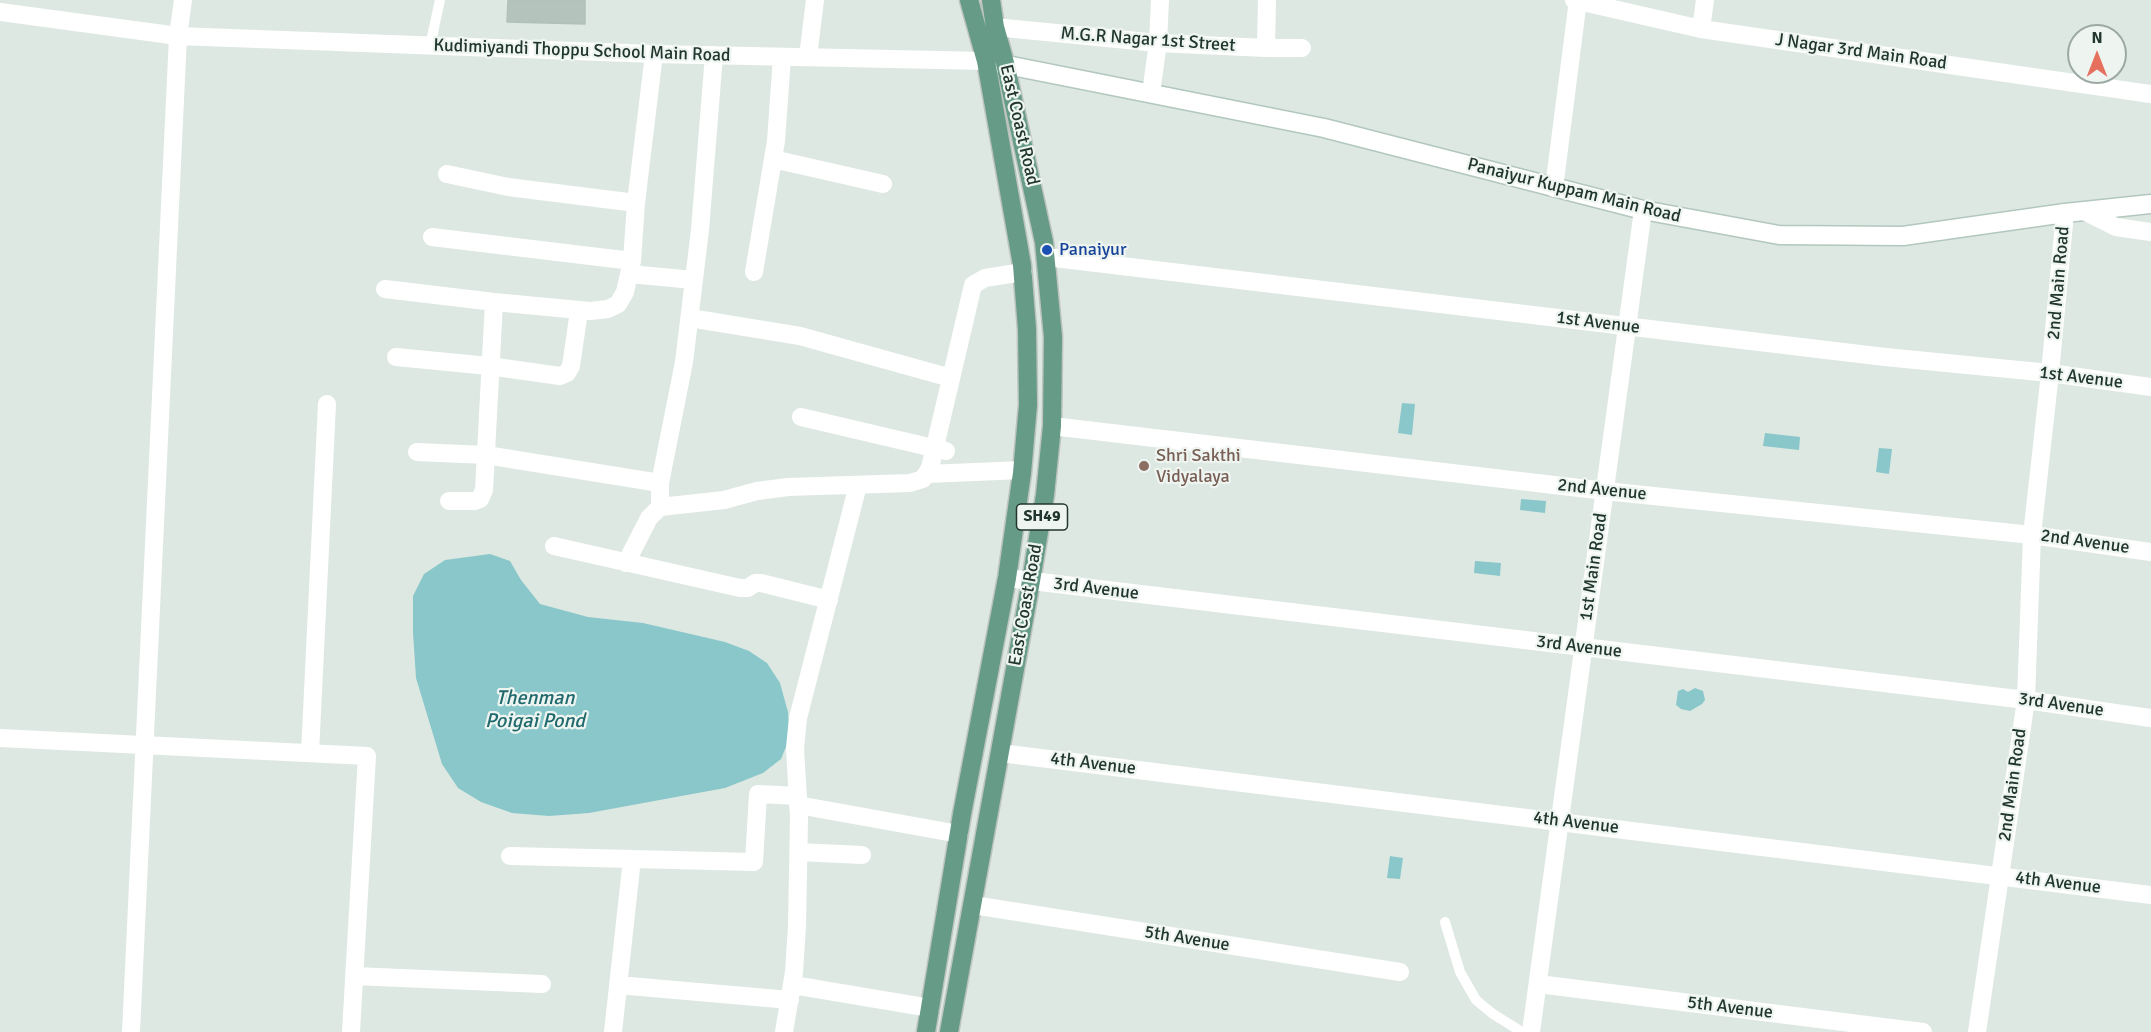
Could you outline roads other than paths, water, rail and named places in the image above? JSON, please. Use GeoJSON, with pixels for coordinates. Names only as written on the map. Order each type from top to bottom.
{"type":"FeatureCollection","features":[{"type":"Feature","properties":{"kind":"main road","name":"East Coast Road"},"geometry":{"type":"LineString","coordinates":[[926,1032],[959,834],[1007,578],[1022,470],[1028,405],[1029,366],[1023,272],[986,61],[969,0]]}},
{"type":"Feature","properties":{"kind":"main road","name":"East Coast Road"},"geometry":{"type":"LineString","coordinates":[[949,1032],[1031,581],[1045,495],[1052,426],[1053,337],[1046,257],[1038,209],[995,27],[991,0]]}},
{"type":"Feature","properties":{"kind":"street"},"geometry":{"type":"LineString","coordinates":[[130,1032],[178,36],[183,0]]}},
{"type":"Feature","properties":{"kind":"street"},"geometry":{"type":"LineString","coordinates":[[808,57],[815,0]]}},
{"type":"Feature","properties":{"kind":"street"},"geometry":{"type":"LineString","coordinates":[[1150,93],[1158,43],[1160,0]]}},
{"type":"Feature","properties":{"kind":"street"},"geometry":{"type":"LineString","coordinates":[[1266,48],[1268,0]]}},
{"type":"Feature","properties":{"kind":"street"},"geometry":{"type":"LineString","coordinates":[[1554,188],[1577,0]]}},
{"type":"Feature","properties":{"kind":"street","name":"J Nagar 3rd Main Road"},"geometry":{"type":"LineString","coordinates":[[1577,0],[1701,29],[2151,94]]}},
{"type":"Feature","properties":{"kind":"street"},"geometry":{"type":"LineString","coordinates":[[1701,29],[1705,0]]}},
{"type":"Feature","properties":{"kind":"street","name":"Kudimiyandi Thoppu School Main Road"},"geometry":{"type":"LineString","coordinates":[[0,12],[178,36],[714,56],[1005,63]]}},
{"type":"Feature","properties":{"kind":"street","name":"M.G.R Nagar 1st Street"},"geometry":{"type":"LineString","coordinates":[[995,27],[1158,43],[1302,48]]}},
{"type":"Feature","properties":{"kind":"street"},"geometry":{"type":"LineString","coordinates":[[386,289],[579,310],[608,309],[618,304],[625,292],[630,267],[654,54]]}},
{"type":"Feature","properties":{"kind":"street"},"geometry":{"type":"LineString","coordinates":[[660,507],[660,483],[684,362],[690,318],[714,56]]}},
{"type":"Feature","properties":{"kind":"street"},"geometry":{"type":"LineString","coordinates":[[754,272],[773,159],[780,104],[782,57]]}},
{"type":"Feature","properties":{"kind":"street","name":"Panaiyur Kuppam Main Road"},"geometry":{"type":"LineString","coordinates":[[1005,63],[1324,128],[1643,210],[1779,235],[1903,236],[2065,213],[2151,204]]}},
{"type":"Feature","properties":{"kind":"street"},"geometry":{"type":"LineString","coordinates":[[773,159],[883,184]]}},
{"type":"Feature","properties":{"kind":"street"},"geometry":{"type":"LineString","coordinates":[[447,174],[508,187],[636,203]]}},
{"type":"Feature","properties":{"kind":"street","name":"1st Main Road"},"geometry":{"type":"LineString","coordinates":[[1532,1032],[1643,210]]}},
{"type":"Feature","properties":{"kind":"street"},"geometry":{"type":"LineString","coordinates":[[2086,212],[2116,227],[2151,232]]}},
{"type":"Feature","properties":{"kind":"street","name":"2nd Main Road"},"geometry":{"type":"LineString","coordinates":[[1977,1032],[2026,700],[2032,535],[2065,213]]}},
{"type":"Feature","properties":{"kind":"street"},"geometry":{"type":"LineString","coordinates":[[432,237],[630,267],[694,280]]}},
{"type":"Feature","properties":{"kind":"street","name":"1st Avenue"},"geometry":{"type":"LineString","coordinates":[[1046,257],[1886,357],[2050,373],[2151,387]]}},
{"type":"Feature","properties":{"kind":"street"},"geometry":{"type":"LineString","coordinates":[[627,563],[649,518],[660,507],[724,500],[753,492],[788,487],[910,483],[923,479],[941,450],[951,378],[973,285],[985,278],[1023,272]]}},
{"type":"Feature","properties":{"kind":"street"},"geometry":{"type":"LineString","coordinates":[[449,501],[475,501],[482,496],[494,302]]}},
{"type":"Feature","properties":{"kind":"street"},"geometry":{"type":"LineString","coordinates":[[396,357],[489,366],[551,376],[567,374],[571,366],[579,310]]}},
{"type":"Feature","properties":{"kind":"street"},"geometry":{"type":"LineString","coordinates":[[690,318],[800,336],[951,378]]}},
{"type":"Feature","properties":{"kind":"street"},"geometry":{"type":"LineString","coordinates":[[310,753],[327,404]]}},
{"type":"Feature","properties":{"kind":"street"},"geometry":{"type":"LineString","coordinates":[[801,417],[941,450]]}},
{"type":"Feature","properties":{"kind":"street","name":"2nd Avenue"},"geometry":{"type":"LineString","coordinates":[[1052,426],[1605,491],[2032,535],[2151,552]]}},
{"type":"Feature","properties":{"kind":"street"},"geometry":{"type":"LineString","coordinates":[[417,452],[486,455],[660,483]]}},
{"type":"Feature","properties":{"kind":"street"},"geometry":{"type":"LineString","coordinates":[[927,474],[1022,470]]}},
{"type":"Feature","properties":{"kind":"street"},"geometry":{"type":"LineString","coordinates":[[784,1032],[791,993],[797,926],[799,852],[795,760],[798,718],[858,485]]}},
{"type":"Feature","properties":{"kind":"street"},"geometry":{"type":"LineString","coordinates":[[554,546],[744,588],[761,583],[829,600]]}},
{"type":"Feature","properties":{"kind":"street","name":"3rd Avenue"},"geometry":{"type":"LineString","coordinates":[[1007,578],[2026,700],[2151,718]]}},
{"type":"Feature","properties":{"kind":"street"},"geometry":{"type":"LineString","coordinates":[[0,738],[367,756],[351,1032]]}},
{"type":"Feature","properties":{"kind":"street","name":"4th Avenue"},"geometry":{"type":"LineString","coordinates":[[1000,753],[2151,895]]}},
{"type":"Feature","properties":{"kind":"street"},"geometry":{"type":"LineString","coordinates":[[510,856],[754,862],[758,794],[798,800],[959,834]]}},
{"type":"Feature","properties":{"kind":"street"},"geometry":{"type":"LineString","coordinates":[[799,852],[862,855]]}},
{"type":"Feature","properties":{"kind":"street"},"geometry":{"type":"LineString","coordinates":[[613,1032],[632,859]]}},
{"type":"Feature","properties":{"kind":"street","name":"5th Avenue"},"geometry":{"type":"LineString","coordinates":[[973,905],[1400,972]]}},
{"type":"Feature","properties":{"kind":"street"},"geometry":{"type":"LineString","coordinates":[[354,976],[542,984]]}},
{"type":"Feature","properties":{"kind":"street","name":"5th Avenue"},"geometry":{"type":"LineString","coordinates":[[1538,984],[1923,1032]]}},
{"type":"Feature","properties":{"kind":"street"},"geometry":{"type":"LineString","coordinates":[[618,985],[791,993],[930,1008]]}},
{"type":"Feature","properties":{"kind":"lane"},"geometry":{"type":"LineString","coordinates":[[430,46],[440,0]]}},
{"type":"Feature","properties":{"kind":"lane"},"geometry":{"type":"LineString","coordinates":[[1445,922],[1460,972],[1476,1000],[1522,1032]]}},
{"type":"Feature","properties":{"kind":"water"},"geometry":{"type":"Polygon","coordinates":[[[1402,403],[1415,404],[1412,435],[1398,433],[1402,403]]]}},
{"type":"Feature","properties":{"kind":"water"},"geometry":{"type":"Polygon","coordinates":[[[1765,433],[1800,437],[1799,450],[1763,446],[1765,433]]]}},
{"type":"Feature","properties":{"kind":"water"},"geometry":{"type":"Polygon","coordinates":[[[1879,448],[1892,449],[1889,474],[1876,472],[1879,448]]]}},
{"type":"Feature","properties":{"kind":"water"},"geometry":{"type":"Polygon","coordinates":[[[1521,499],[1546,501],[1545,513],[1520,510],[1521,499]]]}},
{"type":"Feature","properties":{"kind":"water","name":"Thenman Poigai Pond"},"geometry":{"type":"Polygon","coordinates":[[[490,554],[510,561],[521,580],[540,604],[588,617],[643,623],[725,642],[749,651],[767,663],[780,683],[788,712],[790,737],[781,759],[763,773],[725,788],[589,813],[549,816],[512,813],[481,802],[458,788],[442,764],[416,678],[413,596],[424,574],[445,560],[490,554]]]}},
{"type":"Feature","properties":{"kind":"water"},"geometry":{"type":"Polygon","coordinates":[[[1475,561],[1501,563],[1500,576],[1474,573],[1475,561]]]}},
{"type":"Feature","properties":{"kind":"water"},"geometry":{"type":"Polygon","coordinates":[[[1695,688],[1703,691],[1705,700],[1702,704],[1690,711],[1676,705],[1678,691],[1683,689],[1688,692],[1695,688]]]}},
{"type":"Feature","properties":{"kind":"water"},"geometry":{"type":"Polygon","coordinates":[[[1390,856],[1403,858],[1400,879],[1387,878],[1390,856]]]}},
{"type":"Feature","properties":{"kind":"place","name":"Panaiyur"},"geometry":{"type":"Point","coordinates":[1047,250]}},
{"type":"Feature","properties":{"kind":"place","name":"Shri Sakthi Vidyalaya"},"geometry":{"type":"Point","coordinates":[1144,466]}}]}
